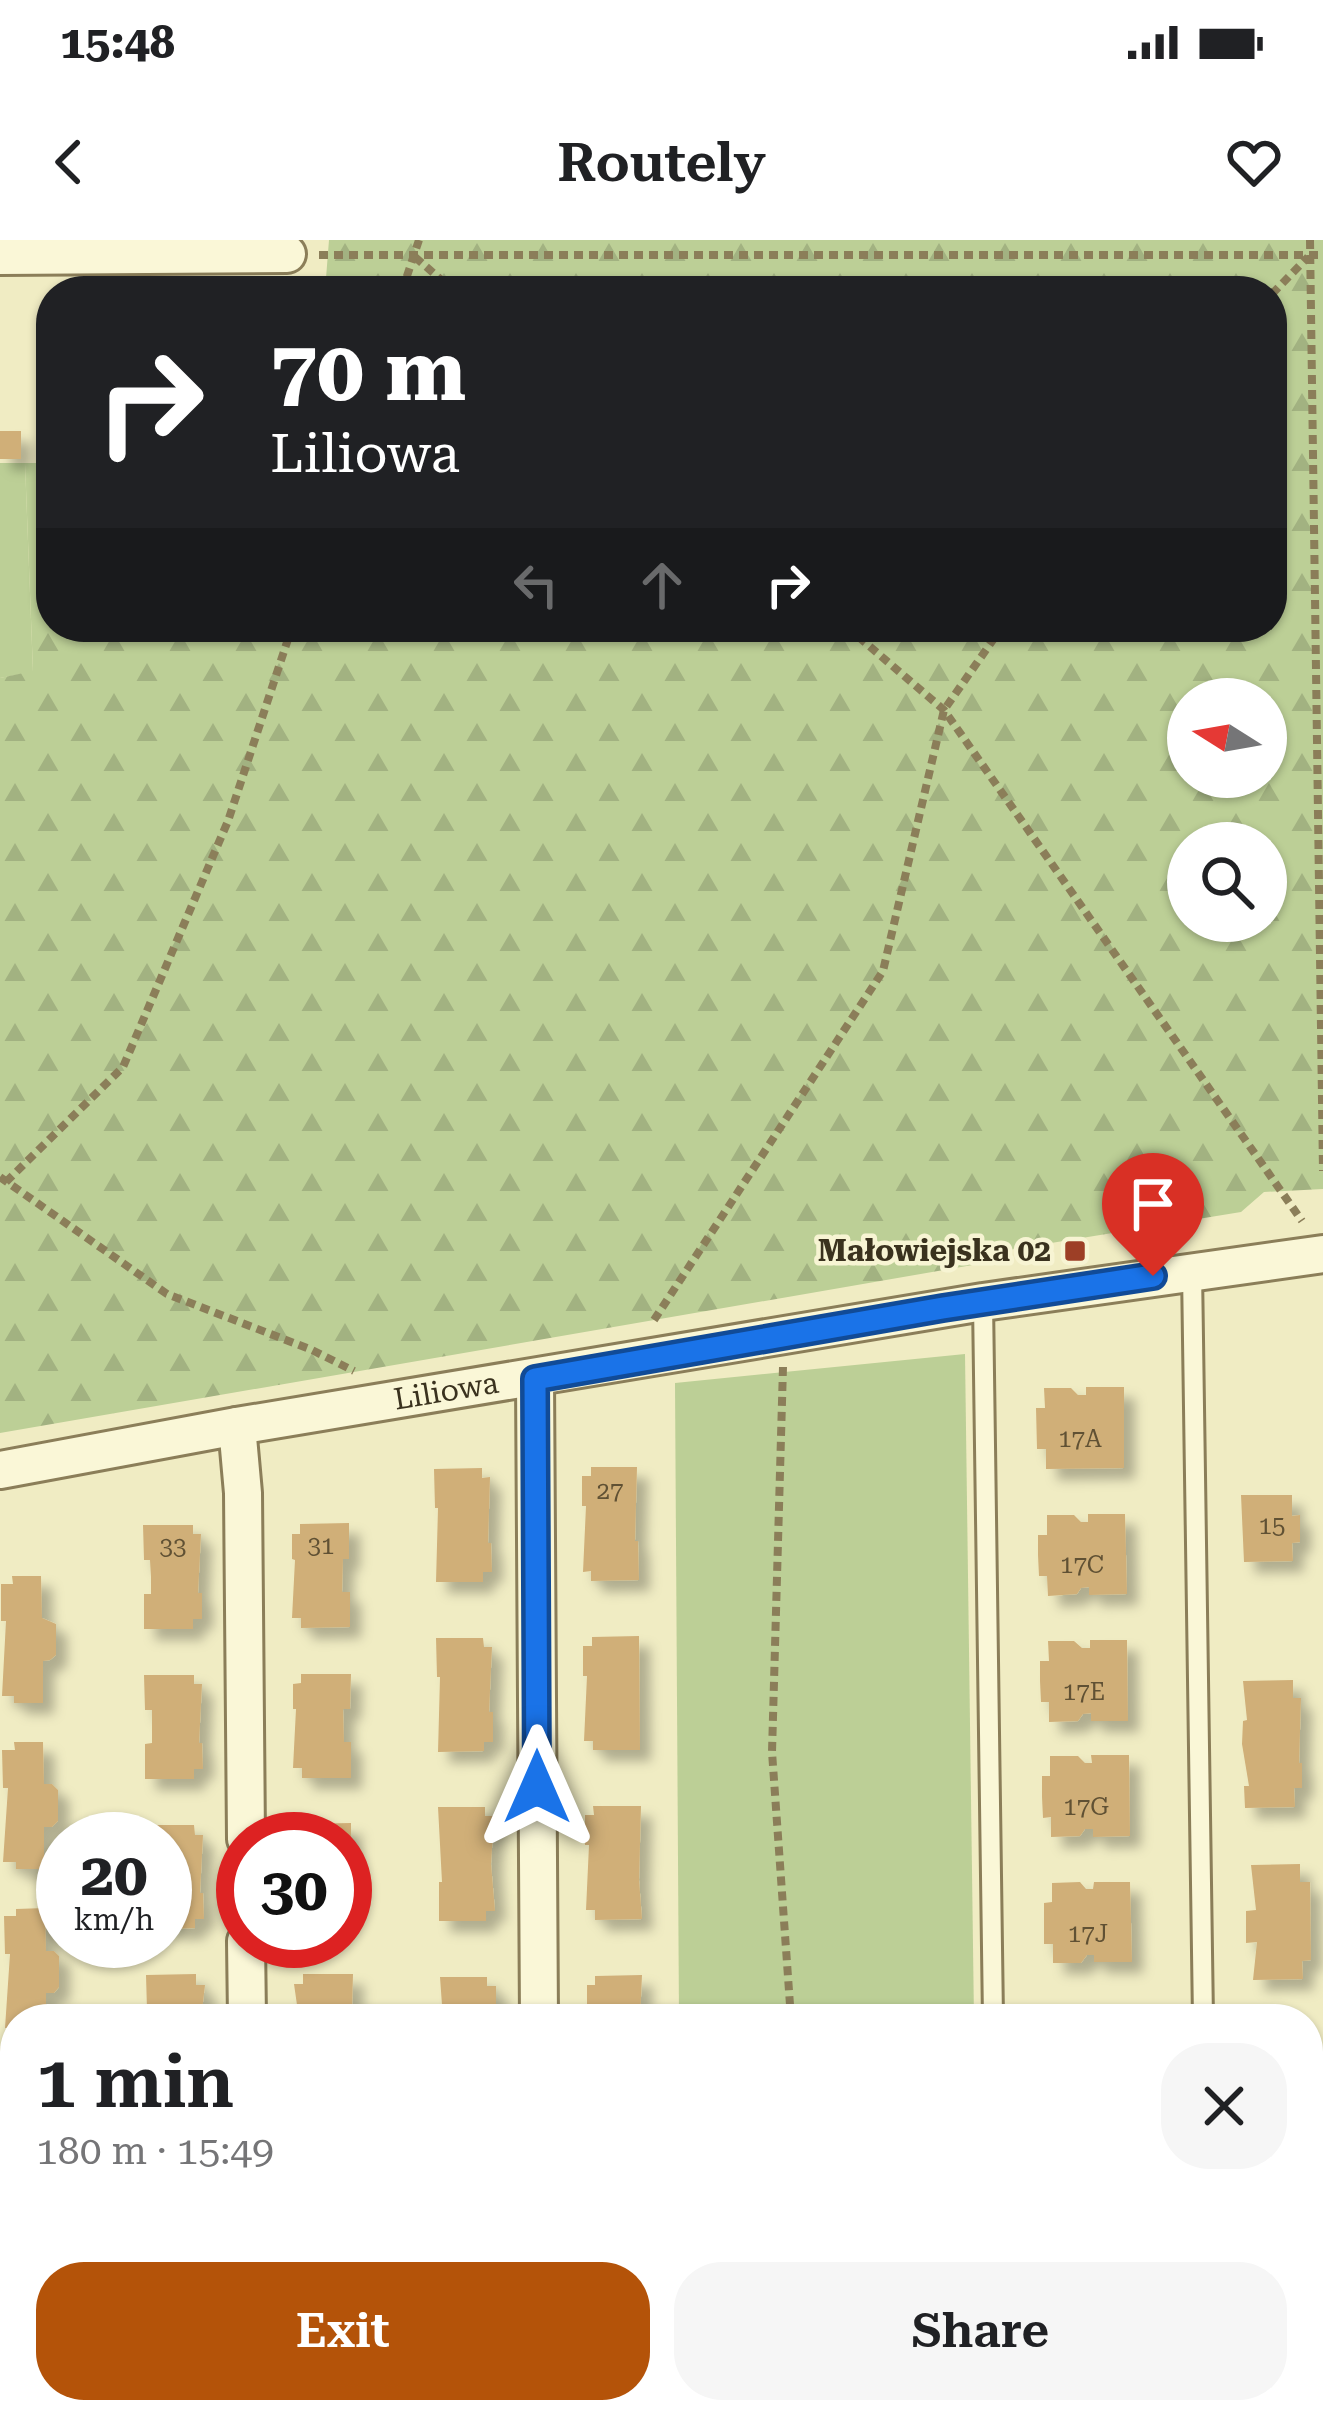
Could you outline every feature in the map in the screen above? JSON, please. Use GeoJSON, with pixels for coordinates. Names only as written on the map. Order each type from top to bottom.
{"type":"FeatureCollection","features":[{"type":"Feature","properties":{"kind":"street"},"geometry":{"type":"LineString","coordinates":[[0,256],[287,254]]}},
{"type":"Feature","properties":{"kind":"street","name":"Liliowa"},"geometry":{"type":"LineString","coordinates":[[0,1471],[237,1426],[1192,1271],[1316,1243]]}},
{"type":"Feature","properties":{"kind":"street"},"geometry":{"type":"LineString","coordinates":[[535,1379],[539,2004]]}},
{"type":"Feature","properties":{"kind":"street"},"geometry":{"type":"LineString","coordinates":[[237,1426],[243,1492],[245,1812]]}},
{"type":"Feature","properties":{"kind":"street"},"geometry":{"type":"LineString","coordinates":[[246,1968],[247,2004]]}},
{"type":"Feature","properties":{"kind":"lane"},"geometry":{"type":"LineString","coordinates":[[1192,1271],[1203,2004]]}},
{"type":"Feature","properties":{"kind":"lane"},"geometry":{"type":"LineString","coordinates":[[982,1302],[993,2004]]}},
{"type":"Feature","properties":{"kind":"path"},"geometry":{"type":"LineString","coordinates":[[406,276],[419,240]]}},
{"type":"Feature","properties":{"kind":"path"},"geometry":{"type":"LineString","coordinates":[[1310,240],[1323,1171]]}},
{"type":"Feature","properties":{"kind":"path"},"geometry":{"type":"LineString","coordinates":[[287,254],[1323,255]]}},
{"type":"Feature","properties":{"kind":"path"},"geometry":{"type":"LineString","coordinates":[[413,256],[436,276]]}},
{"type":"Feature","properties":{"kind":"path"},"geometry":{"type":"LineString","coordinates":[[1287,279],[1308,257]]}},
{"type":"Feature","properties":{"kind":"path"},"geometry":{"type":"LineString","coordinates":[[287,642],[228,821],[123,1067],[3,1179],[167,1294],[312,1350],[370,1379],[374,1404]]}},
{"type":"Feature","properties":{"kind":"path"},"geometry":{"type":"LineString","coordinates":[[865,642],[944,710],[1316,1243]]}},
{"type":"Feature","properties":{"kind":"path"},"geometry":{"type":"LineString","coordinates":[[627,1364],[883,971],[944,710],[992,642]]}},
{"type":"Feature","properties":{"kind":"path"},"geometry":{"type":"LineString","coordinates":[[783,1336],[772,1752],[789,2004]]}},
{"type":"Feature","properties":{"kind":"green space"},"geometry":{"type":"Polygon","coordinates":[[[329,240],[1323,240],[1323,1189],[1264,1192],[1241,1212],[1003,1251],[990,1262],[0,1433],[0,678],[33,671],[25,463],[36,463],[36,642],[1287,642],[1287,276],[326,276],[329,240]]]}},
{"type":"Feature","properties":{"kind":"green space"},"geometry":{"type":"Polygon","coordinates":[[[0,463],[25,463],[33,672],[0,678],[0,463]]]}},
{"type":"Feature","properties":{"kind":"green space"},"geometry":{"type":"Polygon","coordinates":[[[965,1354],[974,2004],[679,2004],[675,1383],[965,1354]]]}},
{"type":"Feature","properties":{"kind":"building"},"geometry":{"type":"Polygon","coordinates":[[[0,431],[21,431],[21,459],[0,459],[0,431]]]}},
{"type":"Feature","properties":{"kind":"building"},"geometry":{"type":"Polygon","coordinates":[[[1086,1387],[1124,1387],[1124,1468],[1046,1469],[1046,1449],[1037,1449],[1036,1408],[1045,1408],[1044,1388],[1071,1388],[1086,1395],[1086,1387]]]}},
{"type":"Feature","properties":{"kind":"building"},"geometry":{"type":"Polygon","coordinates":[[[591,1467],[637,1467],[639,1580],[591,1581],[591,1571],[583,1572],[586,1506],[582,1506],[582,1476],[591,1476],[591,1467]]]}},
{"type":"Feature","properties":{"kind":"building"},"geometry":{"type":"Polygon","coordinates":[[[482,1468],[482,1478],[490,1477],[492,1572],[483,1572],[483,1582],[436,1582],[434,1469],[482,1468]]]}},
{"type":"Feature","properties":{"kind":"building"},"geometry":{"type":"Polygon","coordinates":[[[1241,1495],[1292,1495],[1292,1516],[1300,1515],[1300,1542],[1292,1543],[1293,1561],[1244,1562],[1241,1495]]]}},
{"type":"Feature","properties":{"kind":"building"},"geometry":{"type":"Polygon","coordinates":[[[1088,1514],[1125,1514],[1127,1594],[1089,1595],[1089,1587],[1077,1594],[1048,1596],[1047,1576],[1039,1576],[1038,1555],[1038,1535],[1047,1535],[1047,1515],[1074,1515],[1088,1522],[1088,1514]]]}},
{"type":"Feature","properties":{"kind":"building"},"geometry":{"type":"Polygon","coordinates":[[[349,1523],[349,1559],[343,1559],[342,1592],[350,1592],[350,1627],[301,1628],[301,1618],[292,1618],[292,1534],[300,1534],[300,1524],[349,1523]]]}},
{"type":"Feature","properties":{"kind":"building"},"geometry":{"type":"Polygon","coordinates":[[[143,1525],[193,1525],[193,1534],[201,1534],[198,1593],[202,1593],[202,1619],[193,1619],[193,1629],[144,1629],[144,1594],[151,1594],[151,1577],[150,1560],[144,1560],[143,1525]]]}},
{"type":"Feature","properties":{"kind":"building"},"geometry":{"type":"Polygon","coordinates":[[[12,1576],[41,1576],[42,1618],[56,1624],[56,1655],[43,1661],[43,1703],[14,1703],[14,1696],[2,1696],[6,1621],[1,1621],[1,1584],[13,1584],[12,1576]]]}},
{"type":"Feature","properties":{"kind":"building"},"geometry":{"type":"Polygon","coordinates":[[[639,1636],[640,1750],[593,1750],[593,1741],[584,1741],[587,1676],[583,1676],[583,1646],[592,1646],[592,1637],[639,1636]]]}},
{"type":"Feature","properties":{"kind":"building"},"geometry":{"type":"Polygon","coordinates":[[[436,1638],[483,1638],[484,1647],[492,1647],[489,1712],[493,1712],[493,1742],[484,1742],[484,1751],[438,1752],[436,1638]]]}},
{"type":"Feature","properties":{"kind":"building"},"geometry":{"type":"Polygon","coordinates":[[[1090,1640],[1127,1640],[1128,1721],[1091,1721],[1091,1713],[1078,1721],[1049,1722],[1049,1702],[1041,1702],[1040,1681],[1040,1661],[1049,1661],[1048,1641],[1074,1641],[1090,1648],[1090,1640]]]}},
{"type":"Feature","properties":{"kind":"building"},"geometry":{"type":"Polygon","coordinates":[[[301,1674],[351,1674],[350,1709],[343,1709],[344,1742],[351,1742],[351,1778],[302,1778],[302,1768],[293,1768],[293,1684],[301,1683],[301,1674]]]}},
{"type":"Feature","properties":{"kind":"building"},"geometry":{"type":"Polygon","coordinates":[[[144,1675],[194,1675],[194,1684],[202,1684],[199,1743],[203,1769],[194,1769],[194,1779],[145,1779],[152,1710],[145,1710],[144,1675]]]}},
{"type":"Feature","properties":{"kind":"building"},"geometry":{"type":"Polygon","coordinates":[[[1293,1680],[1293,1698],[1301,1698],[1302,1788],[1294,1788],[1295,1807],[1245,1808],[1244,1786],[1249,1786],[1242,1744],[1243,1721],[1247,1720],[1243,1681],[1293,1680]]]}},
{"type":"Feature","properties":{"kind":"building"},"geometry":{"type":"Polygon","coordinates":[[[14,1742],[43,1742],[44,1784],[58,1790],[58,1812],[36,1812],[36,1869],[16,1869],[16,1862],[3,1862],[8,1788],[3,1788],[2,1750],[15,1750],[14,1742]]]}},
{"type":"Feature","properties":{"kind":"building"},"geometry":{"type":"Polygon","coordinates":[[[1091,1755],[1129,1755],[1130,1836],[1093,1837],[1093,1829],[1085,1829],[1080,1836],[1051,1837],[1051,1817],[1043,1818],[1042,1797],[1042,1776],[1050,1776],[1050,1756],[1078,1756],[1092,1763],[1091,1755]]]}},
{"type":"Feature","properties":{"kind":"building"},"geometry":{"type":"Polygon","coordinates":[[[593,1806],[641,1806],[642,1919],[595,1920],[595,1910],[586,1910],[589,1845],[585,1845],[585,1815],[594,1815],[593,1806]]]}},
{"type":"Feature","properties":{"kind":"building"},"geometry":{"type":"Polygon","coordinates":[[[438,1807],[485,1807],[485,1816],[494,1816],[495,1911],[486,1911],[486,1921],[439,1921],[438,1807]]]}},
{"type":"Feature","properties":{"kind":"building"},"geometry":{"type":"Polygon","coordinates":[[[192,1825],[195,1835],[203,1835],[200,1893],[204,1919],[195,1919],[195,1928],[192,1825]]]}},
{"type":"Feature","properties":{"kind":"building"},"geometry":{"type":"Polygon","coordinates":[[[1300,1864],[1300,1882],[1310,1882],[1311,1960],[1302,1961],[1303,1979],[1253,1980],[1257,1942],[1246,1943],[1246,1911],[1256,1910],[1251,1865],[1300,1864]]]}},
{"type":"Feature","properties":{"kind":"building"},"geometry":{"type":"Polygon","coordinates":[[[1080,1882],[1093,1889],[1094,1882],[1130,1882],[1132,1962],[1094,1962],[1094,1955],[1087,1955],[1081,1963],[1053,1963],[1053,1944],[1044,1944],[1044,1903],[1052,1902],[1052,1883],[1080,1882]]]}},
{"type":"Feature","properties":{"kind":"building"},"geometry":{"type":"Polygon","coordinates":[[[36,1908],[36,1968],[59,1968],[59,1987],[46,1993],[46,2004],[7,2004],[10,1954],[5,1954],[4,1916],[16,1916],[16,1909],[36,1908]]]}},
{"type":"Feature","properties":{"kind":"building"},"geometry":{"type":"Polygon","coordinates":[[[196,1974],[196,1985],[205,1985],[203,2004],[147,2004],[146,1975],[196,1974]]]}},
{"type":"Feature","properties":{"kind":"building"},"geometry":{"type":"Polygon","coordinates":[[[303,1974],[353,1974],[352,2004],[297,2004],[294,1984],[303,1984],[303,1974]]]}},
{"type":"Feature","properties":{"kind":"building"},"geometry":{"type":"Polygon","coordinates":[[[642,1975],[641,2004],[587,2004],[587,1985],[595,1985],[595,1976],[642,1975]]]}},
{"type":"Feature","properties":{"kind":"building"},"geometry":{"type":"Polygon","coordinates":[[[440,1977],[487,1977],[487,1986],[496,1986],[496,2004],[442,2004],[440,1977]]]}},
{"type":"Feature","properties":{"kind":"place","name":"Małowiejska 02"},"geometry":{"type":"Point","coordinates":[1075,1251]}},
{"type":"Feature","properties":{"kind":"route"},"geometry":{"type":"LineString","coordinates":[[537,1787],[535,1379],[1153,1276]]}}]}
